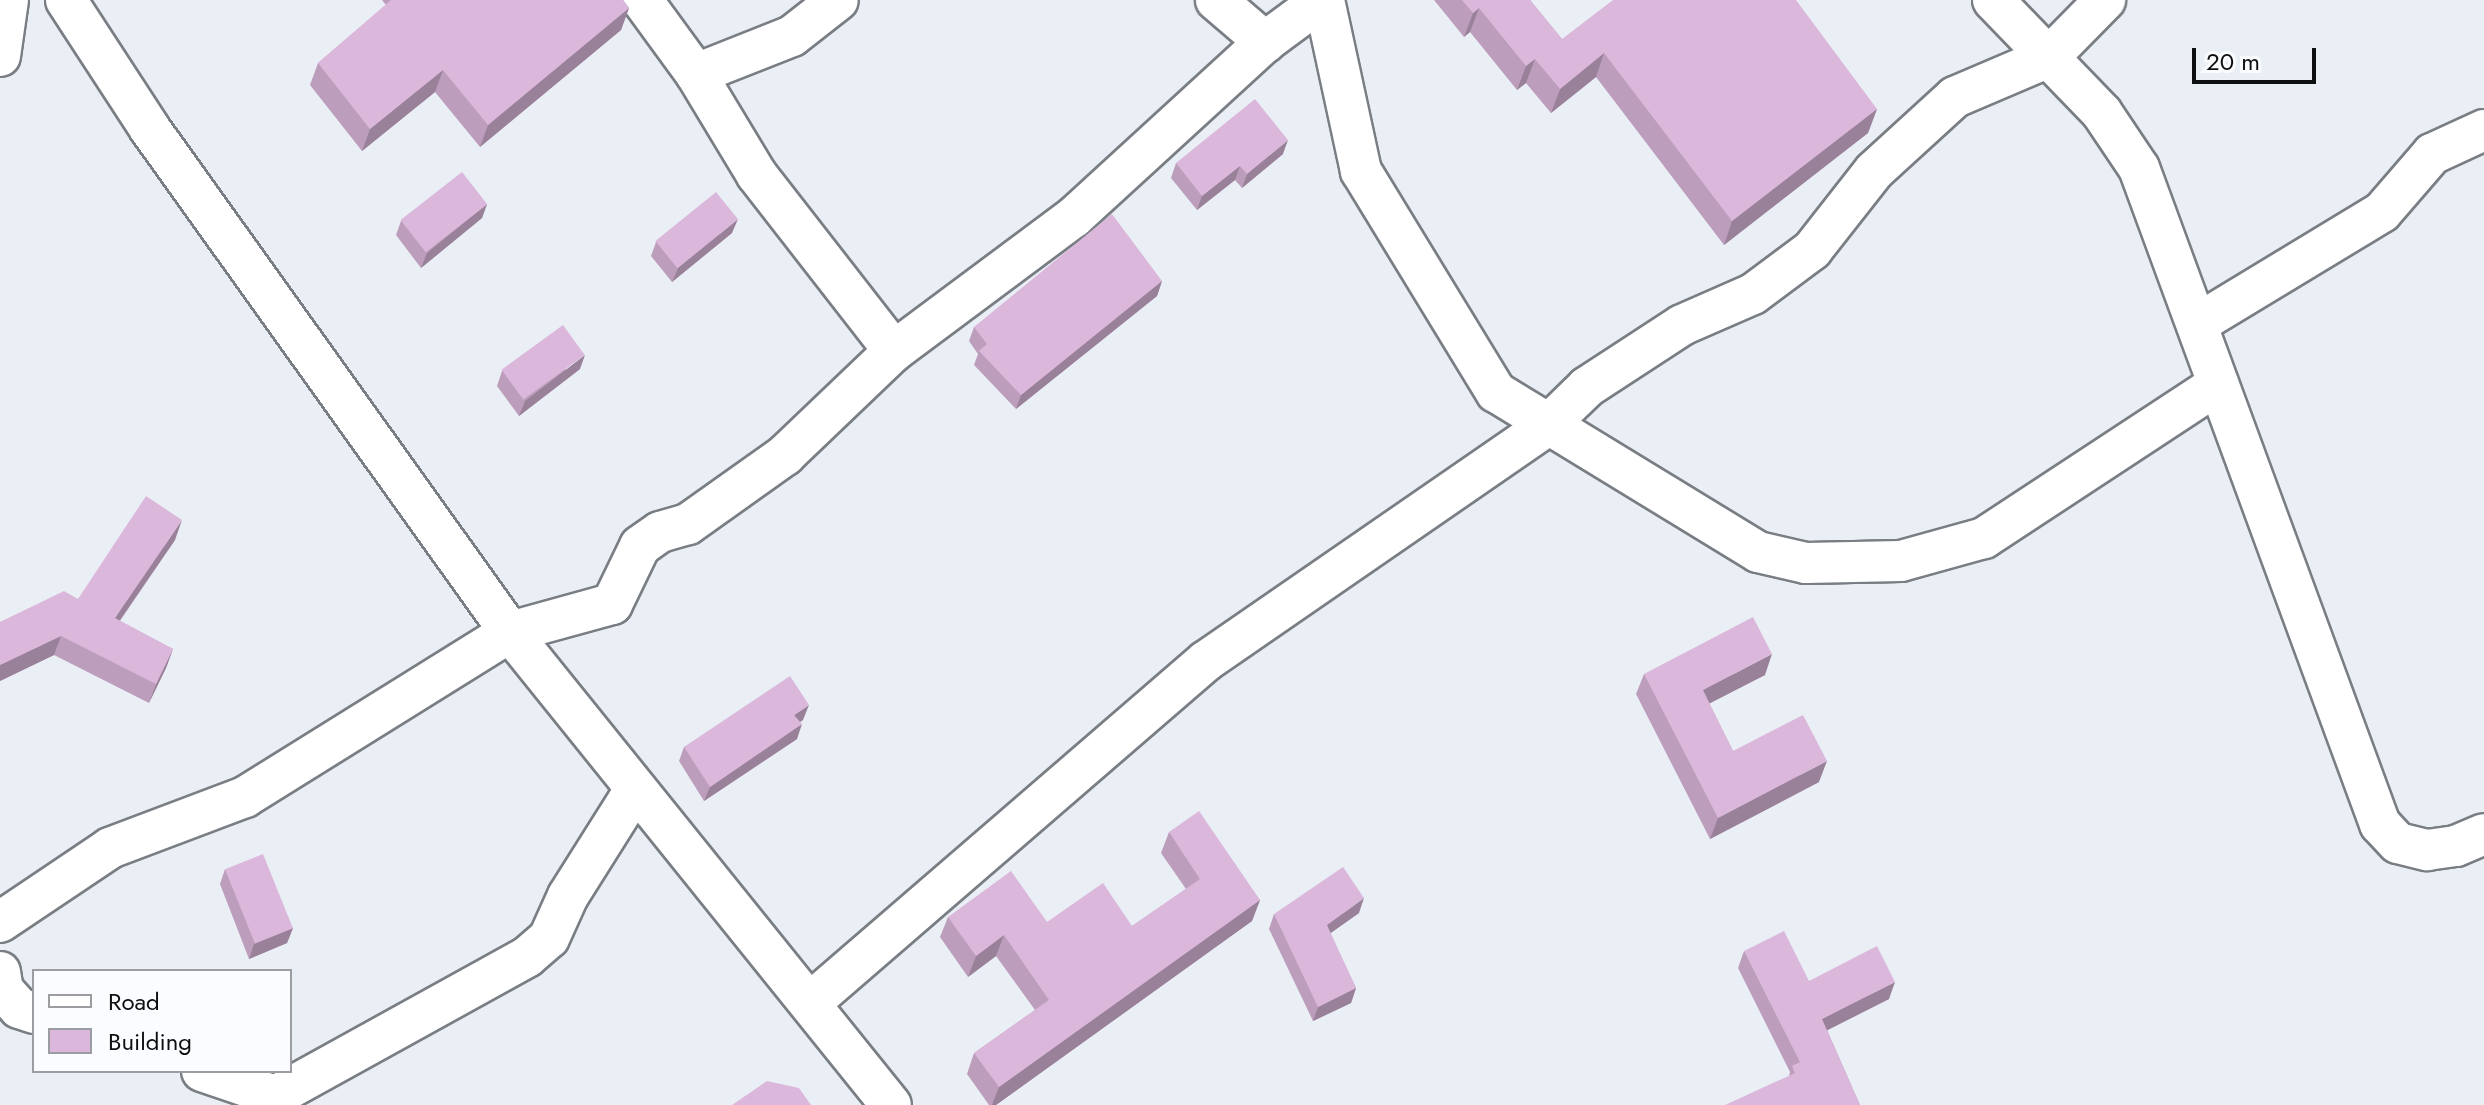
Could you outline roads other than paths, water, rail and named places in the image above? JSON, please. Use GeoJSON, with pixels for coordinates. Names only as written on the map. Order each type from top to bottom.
{"type":"FeatureCollection","features":[{"type":"Feature","properties":{"kind":"street"},"geometry":{"type":"LineString","coordinates":[[0,56],[8,0]]}},
{"type":"Feature","properties":{"kind":"street"},"geometry":{"type":"LineString","coordinates":[[66,0],[150,129],[510,632],[634,791],[891,1105]]}},
{"type":"Feature","properties":{"kind":"street"},"geometry":{"type":"LineString","coordinates":[[642,0],[696,74],[757,175],[894,351]]}},
{"type":"Feature","properties":{"kind":"street"},"geometry":{"type":"LineString","coordinates":[[696,74],[792,36],[838,0]]}},
{"type":"Feature","properties":{"kind":"street"},"geometry":{"type":"LineString","coordinates":[[1216,0],[1265,42]]}},
{"type":"Feature","properties":{"kind":"street"},"geometry":{"type":"LineString","coordinates":[[0,922],[110,848],[245,797],[510,632],[612,604],[640,546],[660,532],[688,524],[785,455],[894,351],[1074,217],[1265,42],[1323,0],[1361,171],[1496,392],[1758,552],[1806,563],[1901,561],[1984,538],[2218,384]]}},
{"type":"Feature","properties":{"kind":"street"},"geometry":{"type":"LineString","coordinates":[[1993,0],[2102,113],[2139,168],[2380,824],[2398,843],[2427,850],[2456,846],[2484,834]]}},
{"type":"Feature","properties":{"kind":"street"},"geometry":{"type":"LineString","coordinates":[[810,1003],[1206,661],[1549,424],[1587,387],[1682,325],[1753,294],[1812,250],[1874,171],[1955,97],[2049,57],[2105,0]]}},
{"type":"Feature","properties":{"kind":"street"},"geometry":{"type":"LineString","coordinates":[[2197,324],[2382,212],[2432,154],[2484,130]]}},
{"type":"Feature","properties":{"kind":"street"},"geometry":{"type":"LineString","coordinates":[[207,1073],[272,1102],[527,957],[549,938],[634,791]]}},
{"type":"Feature","properties":{"kind":"street"},"geometry":{"type":"LineString","coordinates":[[0,972],[3,990],[19,1008],[32,1012]]}}]}
